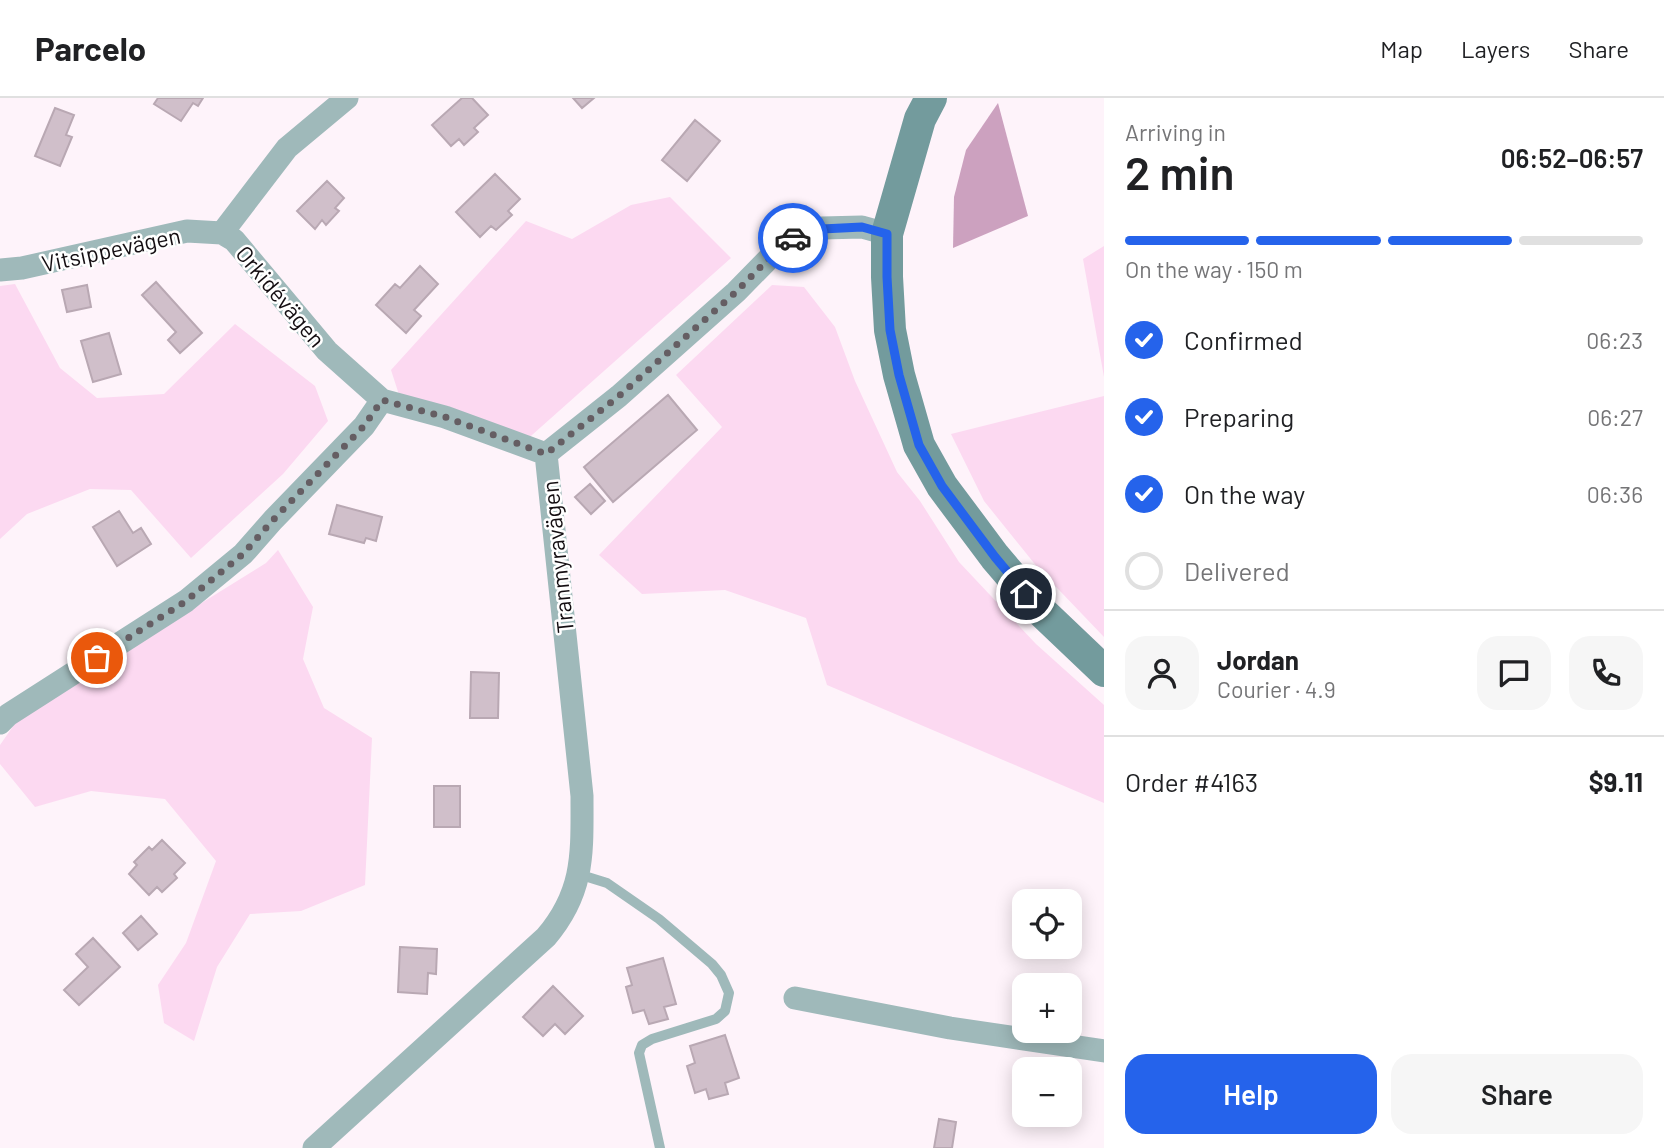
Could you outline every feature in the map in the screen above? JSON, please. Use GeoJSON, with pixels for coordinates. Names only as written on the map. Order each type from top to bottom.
{"type":"FeatureCollection","features":[{"type":"Feature","properties":{"kind":"main road"},"geometry":{"type":"LineString","coordinates":[[931,98],[920,119],[887,234],[890,330],[899,375],[919,445],[942,486],[995,557],[1042,612],[1104,671]]}},
{"type":"Feature","properties":{"kind":"street","name":"Orkidévägen"},"geometry":{"type":"LineString","coordinates":[[347,98],[287,148],[222,233],[233,240],[327,351],[382,400]]}},
{"type":"Feature","properties":{"kind":"street","name":"Tranmyravägen"},"geometry":{"type":"LineString","coordinates":[[314,1148],[547,937],[575,891],[582,853],[582,796],[546,454],[629,387],[736,292],[787,240],[822,229],[862,227],[887,234]]}},
{"type":"Feature","properties":{"kind":"street","name":"Vitsippevägen"},"geometry":{"type":"LineString","coordinates":[[0,270],[22,268],[187,231],[222,233]]}},
{"type":"Feature","properties":{"kind":"street"},"geometry":{"type":"LineString","coordinates":[[0,723],[8,715],[186,601],[243,554],[364,426],[382,400],[445,417],[546,454]]}},
{"type":"Feature","properties":{"kind":"street"},"geometry":{"type":"LineString","coordinates":[[794,998],[950,1028],[1104,1051]]}},
{"type":"Feature","properties":{"kind":"lane"},"geometry":{"type":"LineString","coordinates":[[578,874],[607,883],[659,919],[712,964],[721,975],[729,993],[725,1011],[716,1019],[652,1039],[642,1045],[639,1053],[660,1148]]}},
{"type":"Feature","properties":{"kind":"shaded area"},"geometry":{"type":"Polygon","coordinates":[[[998,103],[1028,216],[953,248],[954,197],[966,150],[998,103]]]}},
{"type":"Feature","properties":{"kind":"shaded area"},"geometry":{"type":"Polygon","coordinates":[[[670,197],[731,258],[523,443],[402,404],[391,370],[526,221],[572,239],[631,205],[670,197]]]}},
{"type":"Feature","properties":{"kind":"shaded area"},"geometry":{"type":"Polygon","coordinates":[[[1104,246],[1104,377],[1083,259],[1104,246]]]}},
{"type":"Feature","properties":{"kind":"shaded area"},"geometry":{"type":"Polygon","coordinates":[[[15,284],[60,368],[97,398],[164,394],[235,324],[315,386],[328,421],[283,474],[191,558],[131,490],[90,489],[27,514],[0,539],[0,286],[15,284]]]}},
{"type":"Feature","properties":{"kind":"shaded area"},"geometry":{"type":"Polygon","coordinates":[[[772,285],[804,287],[835,327],[855,381],[897,472],[920,501],[959,562],[1036,644],[1104,705],[1104,803],[827,685],[806,618],[725,590],[642,594],[599,555],[722,427],[676,375],[772,285]]]}},
{"type":"Feature","properties":{"kind":"shaded area"},"geometry":{"type":"Polygon","coordinates":[[[1104,396],[1104,637],[1038,568],[984,501],[951,434],[1104,396]]]}},
{"type":"Feature","properties":{"kind":"shaded area"},"geometry":{"type":"Polygon","coordinates":[[[278,550],[313,607],[303,659],[324,708],[372,738],[365,885],[301,911],[250,914],[217,967],[194,1041],[164,1023],[158,985],[186,943],[216,861],[165,799],[91,791],[35,807],[0,764],[0,745],[21,715],[266,563],[278,550]]]}},
{"type":"Feature","properties":{"kind":"building"},"geometry":{"type":"Polygon","coordinates":[[[158,98],[203,98],[198,106],[193,103],[181,121],[154,104],[158,98]]]}},
{"type":"Feature","properties":{"kind":"building"},"geometry":{"type":"Polygon","coordinates":[[[462,98],[472,98],[488,115],[474,128],[478,132],[464,145],[459,139],[451,146],[432,125],[462,98]]]}},
{"type":"Feature","properties":{"kind":"building"},"geometry":{"type":"Polygon","coordinates":[[[573,98],[594,98],[582,108],[573,98]]]}},
{"type":"Feature","properties":{"kind":"building"},"geometry":{"type":"Polygon","coordinates":[[[55,108],[74,115],[66,135],[72,137],[60,166],[35,156],[55,108]]]}},
{"type":"Feature","properties":{"kind":"building"},"geometry":{"type":"Polygon","coordinates":[[[695,120],[720,141],[687,181],[662,160],[695,120]]]}},
{"type":"Feature","properties":{"kind":"building"},"geometry":{"type":"Polygon","coordinates":[[[495,174],[520,199],[508,211],[512,215],[496,230],[491,226],[480,237],[456,212],[495,174]]]}},
{"type":"Feature","properties":{"kind":"building"},"geometry":{"type":"Polygon","coordinates":[[[327,181],[344,198],[335,208],[339,211],[326,225],[322,220],[315,229],[297,211],[327,181]]]}},
{"type":"Feature","properties":{"kind":"building"},"geometry":{"type":"Polygon","coordinates":[[[420,266],[438,284],[414,310],[421,316],[406,333],[376,305],[395,284],[400,288],[420,266]]]}},
{"type":"Feature","properties":{"kind":"building"},"geometry":{"type":"Polygon","coordinates":[[[156,282],[202,333],[180,353],[168,340],[176,332],[142,295],[156,282]]]}},
{"type":"Feature","properties":{"kind":"building"},"geometry":{"type":"Polygon","coordinates":[[[87,285],[91,307],[67,312],[62,290],[87,285]]]}},
{"type":"Feature","properties":{"kind":"building"},"geometry":{"type":"Polygon","coordinates":[[[109,333],[121,374],[93,382],[81,341],[109,333]]]}},
{"type":"Feature","properties":{"kind":"building"},"geometry":{"type":"Polygon","coordinates":[[[668,395],[697,430],[613,502],[584,467],[668,395]]]}},
{"type":"Feature","properties":{"kind":"building"},"geometry":{"type":"Polygon","coordinates":[[[590,484],[605,501],[591,514],[575,497],[590,484]]]}},
{"type":"Feature","properties":{"kind":"building"},"geometry":{"type":"Polygon","coordinates":[[[337,505],[382,517],[376,541],[366,538],[364,543],[329,534],[337,505]]]}},
{"type":"Feature","properties":{"kind":"building"},"geometry":{"type":"Polygon","coordinates":[[[119,511],[133,533],[141,528],[151,544],[117,566],[93,527],[119,511]]]}},
{"type":"Feature","properties":{"kind":"building"},"geometry":{"type":"Polygon","coordinates":[[[471,672],[499,673],[498,718],[470,718],[471,672]]]}},
{"type":"Feature","properties":{"kind":"building"},"geometry":{"type":"Polygon","coordinates":[[[434,786],[460,786],[460,827],[434,827],[434,786]]]}},
{"type":"Feature","properties":{"kind":"building"},"geometry":{"type":"Polygon","coordinates":[[[162,840],[185,863],[174,874],[177,878],[162,892],[157,887],[149,895],[129,874],[137,865],[134,862],[149,847],[152,850],[162,840]]]}},
{"type":"Feature","properties":{"kind":"building"},"geometry":{"type":"Polygon","coordinates":[[[141,916],[157,934],[138,950],[123,933],[141,916]]]}},
{"type":"Feature","properties":{"kind":"building"},"geometry":{"type":"Polygon","coordinates":[[[93,938],[120,967],[79,1005],[64,990],[88,967],[76,954],[93,938]]]}},
{"type":"Feature","properties":{"kind":"building"},"geometry":{"type":"Polygon","coordinates":[[[400,947],[437,949],[436,974],[428,973],[427,994],[398,992],[400,947]]]}},
{"type":"Feature","properties":{"kind":"building"},"geometry":{"type":"Polygon","coordinates":[[[663,958],[676,1004],[664,1007],[668,1019],[649,1024],[644,1010],[633,1013],[626,987],[632,985],[627,968],[663,958]]]}},
{"type":"Feature","properties":{"kind":"building"},"geometry":{"type":"Polygon","coordinates":[[[553,986],[583,1016],[565,1034],[555,1024],[543,1036],[523,1017],[553,986]]]}},
{"type":"Feature","properties":{"kind":"building"},"geometry":{"type":"Polygon","coordinates":[[[725,1035],[739,1078],[725,1083],[728,1094],[709,1099],[706,1089],[695,1093],[687,1066],[695,1063],[690,1046],[725,1035]]]}},
{"type":"Feature","properties":{"kind":"building"},"geometry":{"type":"Polygon","coordinates":[[[939,1119],[956,1122],[952,1148],[934,1148],[939,1119]]]}},
{"type":"Feature","properties":{"kind":"way so far"},"geometry":{"type":"LineString","coordinates":[[97,658],[186,601],[243,554],[364,426],[382,400],[445,417],[546,454],[619,396],[736,292],[787,240],[793,238]]}},
{"type":"Feature","properties":{"kind":"route"},"geometry":{"type":"LineString","coordinates":[[793,238],[822,229],[862,227],[887,234],[890,330],[899,375],[919,445],[942,486],[1026,594]]}}]}
